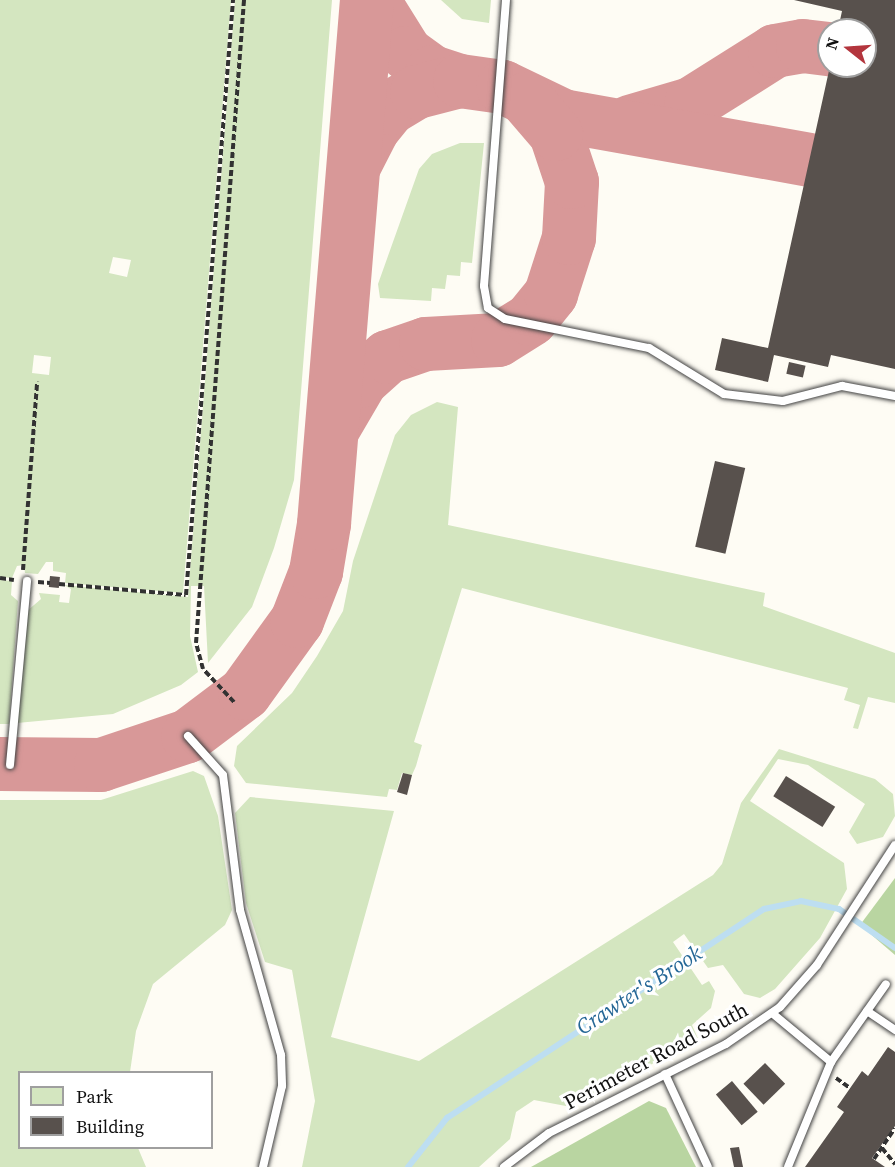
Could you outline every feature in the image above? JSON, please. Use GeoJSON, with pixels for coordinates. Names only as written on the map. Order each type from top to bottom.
{"type":"FeatureCollection","features":[{"type":"Feature","properties":{"kind":"lane"},"geometry":{"type":"LineString","coordinates":[[506,0],[484,286],[488,308],[505,319],[649,348],[724,394],[783,401],[842,386],[895,396]]}},
{"type":"Feature","properties":{"kind":"lane"},"geometry":{"type":"LineString","coordinates":[[10,765],[27,581]]}},
{"type":"Feature","properties":{"kind":"lane"},"geometry":{"type":"LineString","coordinates":[[188,736],[223,776],[240,910],[281,1055],[282,1086],[263,1167]]}},
{"type":"Feature","properties":{"kind":"lane","name":"Perimeter Road South"},"geometry":{"type":"LineString","coordinates":[[504,1167],[549,1133],[665,1074],[772,1013],[801,986],[836,939],[895,845]]}},
{"type":"Feature","properties":{"kind":"lane"},"geometry":{"type":"LineString","coordinates":[[788,1167],[831,1062],[886,984]]}},
{"type":"Feature","properties":{"kind":"lane"},"geometry":{"type":"LineString","coordinates":[[867,1011],[895,1030]]}},
{"type":"Feature","properties":{"kind":"lane"},"geometry":{"type":"LineString","coordinates":[[772,1013],[831,1062]]}},
{"type":"Feature","properties":{"kind":"lane"},"geometry":{"type":"LineString","coordinates":[[665,1074],[708,1167]]}},
{"type":"Feature","properties":{"kind":"path"},"geometry":{"type":"LineString","coordinates":[[59,584],[186,595],[233,0]]}},
{"type":"Feature","properties":{"kind":"path"},"geometry":{"type":"LineString","coordinates":[[234,702],[203,669],[196,643],[243,0]]}},
{"type":"Feature","properties":{"kind":"path"},"geometry":{"type":"LineString","coordinates":[[0,578],[23,580],[37,382]]}},
{"type":"Feature","properties":{"kind":"path"},"geometry":{"type":"LineString","coordinates":[[874,1160],[895,1128]]}},
{"type":"Feature","properties":{"kind":"path"},"geometry":{"type":"LineString","coordinates":[[882,1148],[895,1166]]}},
{"type":"Feature","properties":{"kind":"green space"},"geometry":{"type":"Polygon","coordinates":[[[0,0],[231,0],[183,593],[65,583],[66,573],[53,571],[53,562],[46,562],[38,574],[25,573],[24,565],[17,566],[12,578],[0,577],[0,0]],[[113,257],[109,273],[127,277],[131,260],[113,257]],[[34,355],[32,373],[49,375],[51,357],[34,355]]]}},
{"type":"Feature","properties":{"kind":"green space"},"geometry":{"type":"Polygon","coordinates":[[[235,0],[332,0],[294,480],[274,548],[252,607],[208,663],[204,586],[191,586],[190,636],[198,672],[181,685],[113,714],[17,723],[27,611],[41,599],[39,593],[60,595],[59,602],[69,603],[71,589],[64,585],[188,597],[235,0]]]}},
{"type":"Feature","properties":{"kind":"green space"},"geometry":{"type":"Polygon","coordinates":[[[441,0],[491,0],[489,23],[462,19],[441,0]]]}},
{"type":"Feature","properties":{"kind":"green space"},"geometry":{"type":"Polygon","coordinates":[[[460,143],[484,143],[472,263],[461,262],[460,276],[447,275],[445,289],[432,288],[431,301],[380,298],[378,284],[419,169],[432,154],[460,143]]]}},
{"type":"Feature","properties":{"kind":"green space"},"geometry":{"type":"Polygon","coordinates":[[[437,402],[458,407],[448,525],[765,593],[763,606],[895,653],[895,703],[868,697],[858,729],[853,728],[860,705],[844,700],[848,688],[462,588],[414,742],[422,745],[416,766],[412,775],[402,773],[397,790],[389,789],[387,797],[246,783],[234,766],[237,746],[292,693],[317,656],[343,611],[353,561],[395,435],[411,415],[437,402]]]}},
{"type":"Feature","properties":{"kind":"green space"},"geometry":{"type":"Polygon","coordinates":[[[0,580],[12,581],[11,595],[18,601],[9,724],[0,724],[0,580]]]}},
{"type":"Feature","properties":{"kind":"green space"},"geometry":{"type":"Polygon","coordinates":[[[779,749],[875,779],[893,794],[895,816],[883,837],[857,844],[849,832],[865,804],[808,765],[778,759],[750,801],[844,863],[847,889],[820,938],[775,989],[760,998],[744,994],[723,965],[708,968],[684,934],[673,942],[702,985],[709,981],[715,991],[711,1008],[692,1025],[699,1041],[566,1106],[534,1100],[516,1112],[510,1139],[479,1167],[302,1167],[315,1101],[292,970],[265,962],[246,903],[235,813],[250,797],[394,811],[331,1037],[419,1061],[713,875],[722,864],[741,803],[779,749]]]}},
{"type":"Feature","properties":{"kind":"green space"},"geometry":{"type":"Polygon","coordinates":[[[193,771],[204,776],[218,816],[232,910],[225,925],[153,984],[136,1031],[130,1071],[18,1071],[18,1149],[138,1149],[146,1167],[0,1167],[0,800],[101,800],[193,771]]]}},
{"type":"Feature","properties":{"kind":"green space"},"geometry":{"type":"Polygon","coordinates":[[[895,878],[895,955],[860,925],[895,878]]]}},
{"type":"Feature","properties":{"kind":"green space"},"geometry":{"type":"Polygon","coordinates":[[[649,1101],[666,1108],[696,1167],[531,1167],[649,1101]]]}},
{"type":"Feature","properties":{"kind":"building"},"geometry":{"type":"Polygon","coordinates":[[[794,0],[895,0],[895,369],[831,355],[828,367],[774,355],[768,382],[715,370],[722,338],[768,348],[827,78],[877,78],[877,18],[841,18],[842,11],[794,0]]]}},
{"type":"Feature","properties":{"kind":"building"},"geometry":{"type":"Polygon","coordinates":[[[789,362],[806,366],[803,378],[786,374],[789,362]]]}},
{"type":"Feature","properties":{"kind":"building"},"geometry":{"type":"Polygon","coordinates":[[[715,461],[745,468],[725,554],[695,547],[715,461]]]}},
{"type":"Feature","properties":{"kind":"building"},"geometry":{"type":"Polygon","coordinates":[[[50,576],[60,577],[59,588],[49,587],[50,576]]]}},
{"type":"Feature","properties":{"kind":"building"},"geometry":{"type":"Polygon","coordinates":[[[403,773],[412,775],[407,795],[397,792],[403,773]]]}},
{"type":"Feature","properties":{"kind":"building"},"geometry":{"type":"Polygon","coordinates":[[[786,776],[835,807],[822,827],[773,796],[786,776]]]}},
{"type":"Feature","properties":{"kind":"building"},"geometry":{"type":"Polygon","coordinates":[[[888,1047],[895,1052],[895,1126],[872,1158],[885,1167],[805,1167],[844,1112],[837,1107],[862,1071],[868,1076],[888,1047]]]}},
{"type":"Feature","properties":{"kind":"building"},"geometry":{"type":"Polygon","coordinates":[[[765,1063],[785,1084],[764,1105],[743,1084],[765,1063]]]}},
{"type":"Feature","properties":{"kind":"building"},"geometry":{"type":"Polygon","coordinates":[[[732,1081],[758,1112],[742,1125],[716,1094],[732,1081]]]}},
{"type":"Feature","properties":{"kind":"building"},"geometry":{"type":"Polygon","coordinates":[[[739,1147],[743,1167],[734,1167],[730,1148],[739,1147]]]}},
{"type":"Feature","properties":{"kind":"waterway","name":"Crawter's Brook"},"geometry":{"type":"LineString","coordinates":[[408,1167],[447,1118],[764,909],[801,901],[839,909],[895,948]]}},
{"type":"Feature","properties":{"kind":"taxiway"},"geometry":{"type":"LineString","coordinates":[[0,764],[101,765],[188,736],[245,693],[297,621],[316,572],[324,524],[367,0]]}},
{"type":"Feature","properties":{"kind":"taxiway"},"geometry":{"type":"LineString","coordinates":[[373,0],[406,53],[432,72],[460,81]]}},
{"type":"Feature","properties":{"kind":"taxiway"},"geometry":{"type":"LineString","coordinates":[[630,122],[691,104],[775,51],[803,46],[817,48]]}},
{"type":"Feature","properties":{"kind":"taxiway"},"geometry":{"type":"LineString","coordinates":[[355,164],[372,130],[390,108],[417,92],[460,81],[503,87],[563,116],[809,160]]}},
{"type":"Feature","properties":{"kind":"taxiway"},"geometry":{"type":"LineString","coordinates":[[333,429],[361,381],[388,357],[426,344],[498,340],[531,319],[551,294],[569,238],[572,182],[556,134],[526,99]]}}]}
